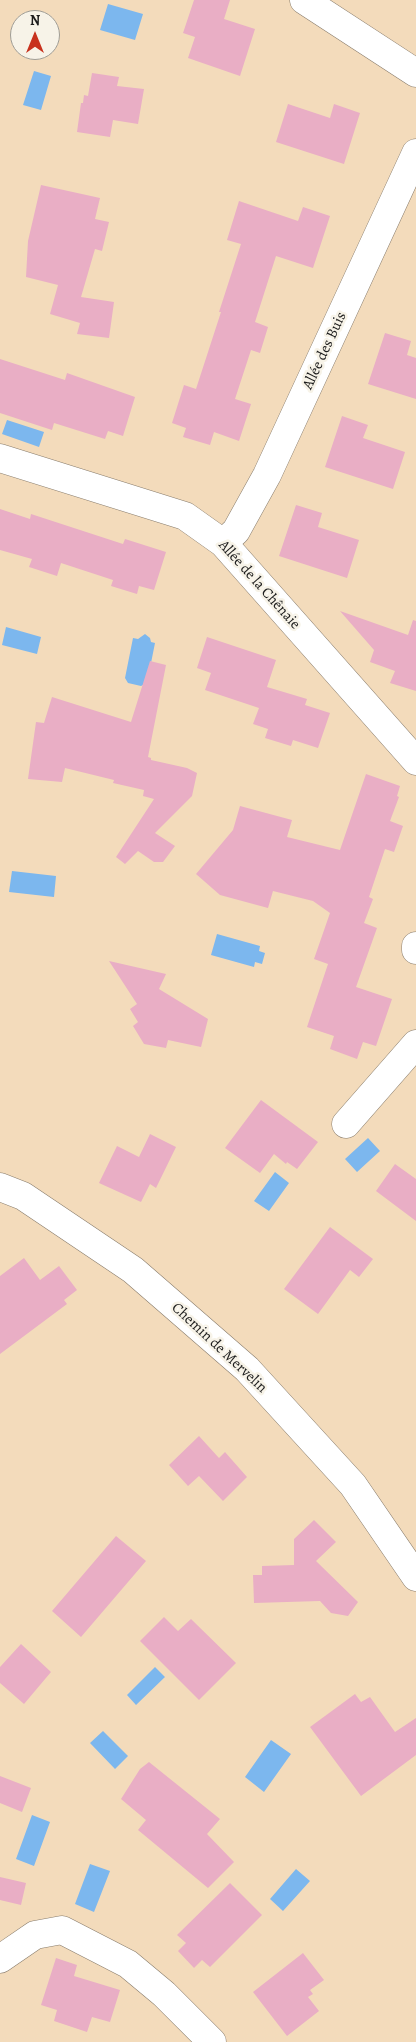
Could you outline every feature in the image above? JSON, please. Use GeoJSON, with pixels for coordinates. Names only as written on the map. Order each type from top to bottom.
{"type":"FeatureCollection","features":[{"type":"Feature","properties":{"kind":"street"},"geometry":{"type":"LineString","coordinates":[[304,0],[416,73]]}},
{"type":"Feature","properties":{"kind":"street","name":"Allée des Buis"},"geometry":{"type":"LineString","coordinates":[[223,543],[236,531],[268,475],[416,153]]}},
{"type":"Feature","properties":{"kind":"street","name":"Allée de la Chênaie"},"geometry":{"type":"LineString","coordinates":[[0,458],[185,516],[223,543],[416,761]]}},
{"type":"Feature","properties":{"kind":"street"},"geometry":{"type":"LineString","coordinates":[[346,1124],[416,1044]]}},
{"type":"Feature","properties":{"kind":"street","name":"Chemin de Mervelin"},"geometry":{"type":"LineString","coordinates":[[0,1187],[24,1196],[133,1270],[247,1369],[353,1484],[416,1578]]}},
{"type":"Feature","properties":{"kind":"street"},"geometry":{"type":"LineString","coordinates":[[0,1959],[35,1935],[62,1930],[128,1964],[164,1994],[212,2042]]}},
{"type":"Feature","properties":{"kind":"water"},"geometry":{"type":"Polygon","coordinates":[[[108,4],[143,14],[135,40],[100,30],[108,4]]]}},
{"type":"Feature","properties":{"kind":"water"},"geometry":{"type":"Polygon","coordinates":[[[34,71],[51,76],[41,110],[23,105],[34,71]]]}},
{"type":"Feature","properties":{"kind":"water"},"geometry":{"type":"Polygon","coordinates":[[[7,420],[44,432],[39,447],[2,434],[7,420]]]}},
{"type":"Feature","properties":{"kind":"water"},"geometry":{"type":"Polygon","coordinates":[[[6,627],[41,637],[37,654],[2,645],[6,627]]]}},
{"type":"Feature","properties":{"kind":"water"},"geometry":{"type":"Polygon","coordinates":[[[145,634],[150,638],[151,642],[155,643],[147,683],[141,686],[128,683],[125,678],[133,638],[138,639],[145,634]]]}},
{"type":"Feature","properties":{"kind":"water"},"geometry":{"type":"Polygon","coordinates":[[[12,871],[56,876],[54,897],[9,892],[12,871]]]}},
{"type":"Feature","properties":{"kind":"water"},"geometry":{"type":"Polygon","coordinates":[[[217,934],[260,946],[259,951],[265,953],[262,964],[255,962],[254,967],[211,955],[217,934]]]}},
{"type":"Feature","properties":{"kind":"water"},"geometry":{"type":"Polygon","coordinates":[[[368,1138],[380,1151],[357,1172],[345,1159],[368,1138]]]}},
{"type":"Feature","properties":{"kind":"water"},"geometry":{"type":"Polygon","coordinates":[[[275,1172],[289,1183],[269,1211],[254,1201],[275,1172]]]}},
{"type":"Feature","properties":{"kind":"water"},"geometry":{"type":"Polygon","coordinates":[[[155,1667],[165,1677],[136,1705],[127,1695],[155,1667]]]}},
{"type":"Feature","properties":{"kind":"water"},"geometry":{"type":"Polygon","coordinates":[[[103,1731],[128,1756],[115,1769],[90,1743],[103,1731]]]}},
{"type":"Feature","properties":{"kind":"water"},"geometry":{"type":"Polygon","coordinates":[[[271,1740],[291,1754],[264,1792],[245,1777],[271,1740]]]}},
{"type":"Feature","properties":{"kind":"water"},"geometry":{"type":"Polygon","coordinates":[[[32,1815],[50,1822],[34,1866],[16,1859],[32,1815]]]}},
{"type":"Feature","properties":{"kind":"water"},"geometry":{"type":"Polygon","coordinates":[[[90,1864],[110,1871],[94,1912],[75,1904],[90,1864]]]}},
{"type":"Feature","properties":{"kind":"water"},"geometry":{"type":"Polygon","coordinates":[[[296,1869],[310,1881],[283,1911],[270,1899],[296,1869]]]}},
{"type":"Feature","properties":{"kind":"building"},"geometry":{"type":"Polygon","coordinates":[[[194,0],[230,0],[224,19],[255,29],[240,76],[188,58],[195,37],[183,33],[194,0]]]}},
{"type":"Feature","properties":{"kind":"building"},"geometry":{"type":"Polygon","coordinates":[[[92,73],[119,77],[117,86],[144,89],[138,124],[113,120],[110,137],[77,132],[81,103],[83,103],[84,95],[88,96],[92,73]]]}},
{"type":"Feature","properties":{"kind":"building"},"geometry":{"type":"Polygon","coordinates":[[[288,104],[330,118],[334,104],[360,113],[344,164],[276,142],[288,104]]]}},
{"type":"Feature","properties":{"kind":"building"},"geometry":{"type":"Polygon","coordinates":[[[41,185],[100,198],[95,219],[109,222],[102,251],[95,249],[81,297],[114,302],[109,338],[77,334],[80,323],[50,314],[58,285],[26,277],[28,241],[41,185]]]}},
{"type":"Feature","properties":{"kind":"building"},"geometry":{"type":"Polygon","coordinates":[[[239,201],[298,221],[303,207],[330,216],[313,268],[276,256],[255,322],[268,327],[260,353],[251,350],[235,399],[251,404],[239,441],[214,432],[210,445],[183,437],[186,428],[172,423],[184,385],[196,389],[221,312],[219,312],[241,244],[227,240],[239,201]]]}},
{"type":"Feature","properties":{"kind":"building"},"geometry":{"type":"Polygon","coordinates":[[[385,333],[411,341],[407,355],[416,358],[416,399],[368,384],[385,333]]]}},
{"type":"Feature","properties":{"kind":"building"},"geometry":{"type":"Polygon","coordinates":[[[0,359],[65,380],[67,373],[135,397],[123,436],[108,431],[105,439],[54,423],[52,430],[0,413],[0,359]]]}},
{"type":"Feature","properties":{"kind":"building"},"geometry":{"type":"Polygon","coordinates":[[[342,416],[368,425],[363,438],[405,452],[393,489],[325,467],[342,416]]]}},
{"type":"Feature","properties":{"kind":"building"},"geometry":{"type":"Polygon","coordinates":[[[296,505],[322,513],[318,527],[359,540],[347,578],[279,556],[296,505]]]}},
{"type":"Feature","properties":{"kind":"building"},"geometry":{"type":"Polygon","coordinates":[[[0,509],[30,519],[31,514],[123,544],[125,539],[166,552],[154,590],[139,586],[137,594],[111,586],[113,580],[61,563],[57,576],[29,567],[32,559],[0,550],[0,509]]]}},
{"type":"Feature","properties":{"kind":"building"},"geometry":{"type":"Polygon","coordinates":[[[340,611],[408,635],[413,620],[416,621],[416,691],[390,683],[395,671],[370,662],[374,650],[340,611]]]}},
{"type":"Feature","properties":{"kind":"building"},"geometry":{"type":"Polygon","coordinates":[[[207,637],[276,660],[267,687],[307,699],[305,705],[330,713],[318,748],[293,740],[291,746],[265,738],[268,729],[253,724],[259,708],[205,690],[211,673],[197,668],[207,637]]]}},
{"type":"Feature","properties":{"kind":"building"},"geometry":{"type":"Polygon","coordinates":[[[150,661],[166,665],[148,757],[151,760],[187,768],[197,773],[192,796],[155,833],[175,846],[163,862],[154,862],[138,851],[125,864],[116,857],[154,799],[143,796],[144,790],[113,783],[114,780],[65,768],[62,782],[28,779],[36,722],[44,723],[52,697],[131,722],[150,661]]]}},
{"type":"Feature","properties":{"kind":"building"},"geometry":{"type":"Polygon","coordinates":[[[366,774],[400,786],[397,796],[399,797],[390,821],[403,826],[394,852],[385,849],[369,897],[373,899],[364,923],[377,928],[356,987],[392,999],[376,1046],[363,1042],[357,1059],[330,1049],[334,1036],[307,1027],[328,964],[314,959],[330,913],[313,901],[273,891],[268,908],[220,895],[196,874],[233,830],[240,806],[292,820],[287,837],[340,850],[366,774]]]}},
{"type":"Feature","properties":{"kind":"building"},"geometry":{"type":"Polygon","coordinates":[[[109,961],[166,974],[159,989],[208,1019],[201,1047],[168,1040],[166,1048],[144,1044],[133,1026],[138,1022],[130,1009],[137,1004],[109,961]]]}},
{"type":"Feature","properties":{"kind":"building"},"geometry":{"type":"Polygon","coordinates":[[[261,1100],[318,1142],[297,1169],[287,1162],[286,1164],[274,1154],[260,1173],[225,1148],[261,1100]]]}},
{"type":"Feature","properties":{"kind":"building"},"geometry":{"type":"Polygon","coordinates":[[[150,1134],[176,1147],[156,1188],[150,1184],[141,1202],[99,1183],[117,1146],[139,1157],[150,1134]]]}},
{"type":"Feature","properties":{"kind":"building"},"geometry":{"type":"Polygon","coordinates":[[[395,1164],[416,1179],[416,1221],[376,1191],[395,1164]]]}},
{"type":"Feature","properties":{"kind":"building"},"geometry":{"type":"Polygon","coordinates":[[[330,1227],[373,1259],[359,1277],[350,1270],[318,1314],[284,1289],[330,1227]]]}},
{"type":"Feature","properties":{"kind":"building"},"geometry":{"type":"Polygon","coordinates":[[[24,1258],[40,1280],[59,1266],[77,1290],[64,1300],[67,1304],[0,1354],[0,1276],[24,1258]]]}},
{"type":"Feature","properties":{"kind":"building"},"geometry":{"type":"Polygon","coordinates":[[[199,1436],[219,1458],[225,1452],[247,1477],[223,1501],[199,1476],[188,1486],[169,1465],[199,1436]]]}},
{"type":"Feature","properties":{"kind":"building"},"geometry":{"type":"Polygon","coordinates":[[[314,1520],[336,1542],[316,1561],[358,1602],[348,1616],[331,1613],[320,1601],[254,1603],[253,1575],[262,1575],[262,1566],[294,1565],[294,1539],[314,1520]]]}},
{"type":"Feature","properties":{"kind":"building"},"geometry":{"type":"Polygon","coordinates":[[[116,1536],[146,1561],[81,1637],[52,1611],[116,1536]]]}},
{"type":"Feature","properties":{"kind":"building"},"geometry":{"type":"Polygon","coordinates":[[[164,1617],[178,1631],[191,1619],[236,1663],[199,1700],[140,1641],[164,1617]]]}},
{"type":"Feature","properties":{"kind":"building"},"geometry":{"type":"Polygon","coordinates":[[[21,1644],[51,1672],[24,1704],[0,1683],[0,1667],[21,1644]]]}},
{"type":"Feature","properties":{"kind":"building"},"geometry":{"type":"Polygon","coordinates":[[[355,1694],[361,1702],[370,1697],[395,1732],[416,1718],[416,1755],[361,1796],[310,1727],[355,1694]]]}},
{"type":"Feature","properties":{"kind":"building"},"geometry":{"type":"Polygon","coordinates":[[[149,1762],[220,1819],[207,1834],[234,1862],[208,1888],[138,1830],[146,1820],[121,1799],[140,1769],[149,1762]]]}},
{"type":"Feature","properties":{"kind":"building"},"geometry":{"type":"Polygon","coordinates":[[[0,1776],[31,1788],[22,1812],[0,1803],[0,1776]]]}},
{"type":"Feature","properties":{"kind":"building"},"geometry":{"type":"Polygon","coordinates":[[[0,1877],[26,1883],[21,1905],[0,1900],[0,1877]]]}},
{"type":"Feature","properties":{"kind":"building"},"geometry":{"type":"Polygon","coordinates":[[[230,1883],[262,1915],[210,1967],[202,1960],[194,1968],[178,1951],[186,1943],[177,1935],[230,1883]]]}},
{"type":"Feature","properties":{"kind":"building"},"geometry":{"type":"Polygon","coordinates":[[[303,1953],[324,1980],[310,1990],[313,1994],[308,1997],[319,2011],[287,2036],[253,1992],[303,1953]]]}},
{"type":"Feature","properties":{"kind":"building"},"geometry":{"type":"Polygon","coordinates":[[[56,1958],[77,1965],[74,1976],[120,1990],[110,2022],[92,2017],[87,2032],[54,2021],[57,2010],[41,2005],[56,1958]]]}}]}
